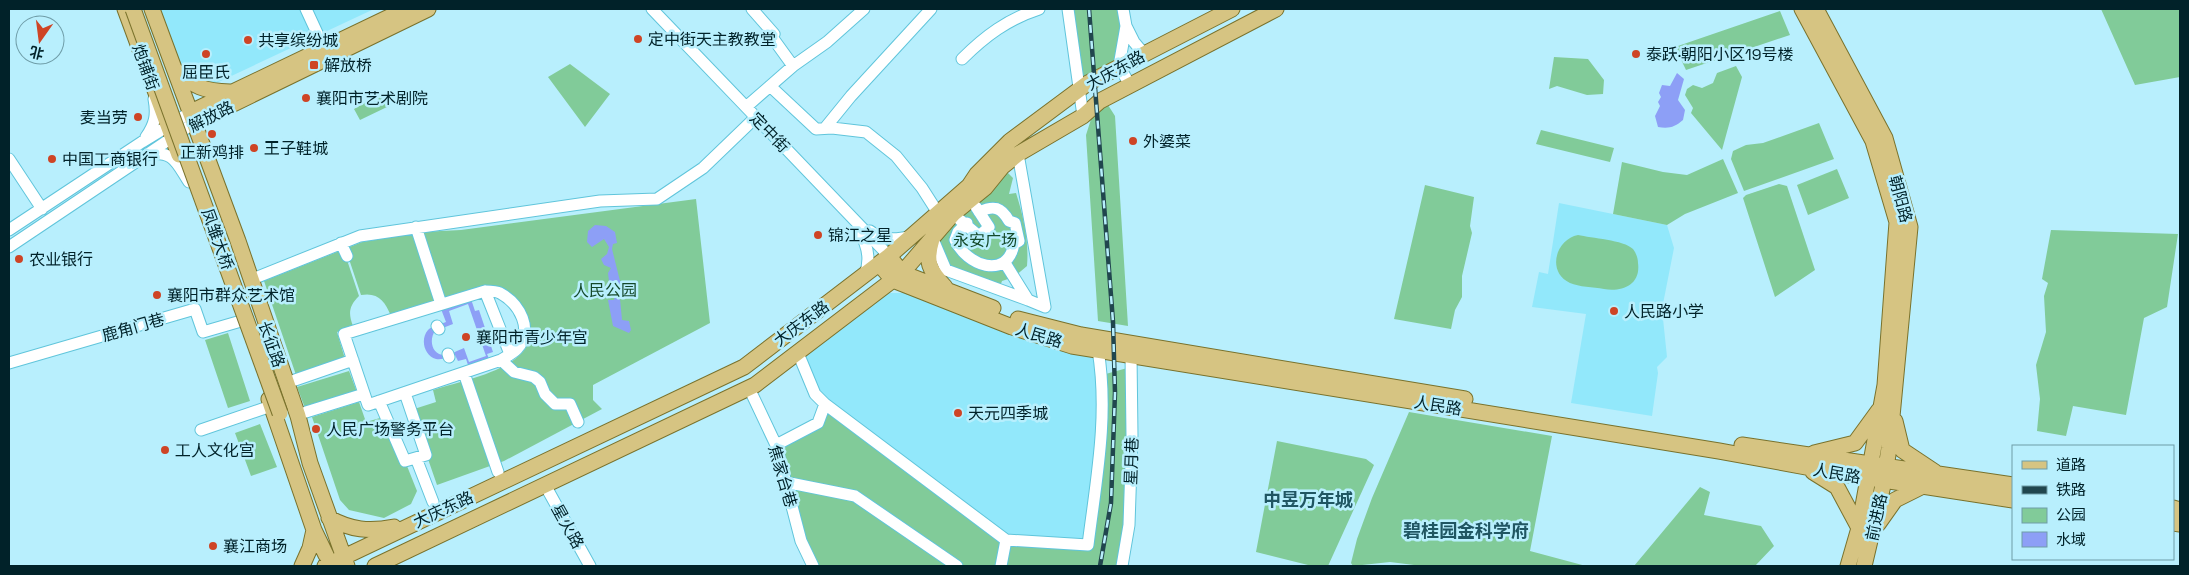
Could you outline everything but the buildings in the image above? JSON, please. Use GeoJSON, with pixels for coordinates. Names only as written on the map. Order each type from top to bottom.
{"type":"FeatureCollection","features":[{"type":"Feature","properties":{"kind":"main road","name":"炮铺街"},"geometry":{"type":"LineString","coordinates":[[124,9],[169,131]]}},
{"type":"Feature","properties":{"kind":"main road","name":"凤雏大桥"},"geometry":{"type":"LineString","coordinates":[[133,9],[321,525]]}},
{"type":"Feature","properties":{"kind":"main road","name":"凤雏大桥"},"geometry":{"type":"LineString","coordinates":[[143,9],[279,410],[310,463]]}},
{"type":"Feature","properties":{"kind":"main road","name":"炮铺街"},"geometry":{"type":"LineString","coordinates":[[152,9],[174,70],[197,118]]}},
{"type":"Feature","properties":{"kind":"main road","name":"解放路"},"geometry":{"type":"LineString","coordinates":[[197,118],[232,92],[406,9]]}},
{"type":"Feature","properties":{"kind":"main road","name":"解放路"},"geometry":{"type":"LineString","coordinates":[[197,118],[428,9]]}},
{"type":"Feature","properties":{"kind":"main road","name":"大庆东路"},"geometry":{"type":"LineString","coordinates":[[327,563],[346,561],[412,523],[744,367],[884,260],[969,186],[976,174],[1010,141],[1088,83],[1232,9]]}},
{"type":"Feature","properties":{"kind":"main road","name":"大庆东路"},"geometry":{"type":"LineString","coordinates":[[375,566],[749,388],[898,276],[953,214],[975,205],[985,188],[1002,167],[1018,154],[1082,116],[1100,101],[1276,9]]}},
{"type":"Feature","properties":{"kind":"main road","name":"朝阳路"},"geometry":{"type":"LineString","coordinates":[[1802,9],[1873,141],[1897,222],[1885,385],[1887,409],[1869,471]]}},
{"type":"Feature","properties":{"kind":"main road","name":"朝阳路"},"geometry":{"type":"LineString","coordinates":[[1816,9],[1885,138],[1910,227],[1887,409],[1885,474]]}},
{"type":"Feature","properties":{"kind":"main road"},"geometry":{"type":"LineString","coordinates":[[174,70],[194,85],[207,91],[232,92]]}},
{"type":"Feature","properties":{"kind":"main road","name":"长征路"},"geometry":{"type":"LineString","coordinates":[[197,118],[202,145],[298,416],[310,463],[327,563]]}},
{"type":"Feature","properties":{"kind":"main road","name":"长征路"},"geometry":{"type":"LineString","coordinates":[[169,131],[241,321],[279,410]]}},
{"type":"Feature","properties":{"kind":"main road"},"geometry":{"type":"LineString","coordinates":[[932,237],[928,251],[931,271],[945,294]]}},
{"type":"Feature","properties":{"kind":"main road","name":"人民路"},"geometry":{"type":"LineString","coordinates":[[884,260],[898,276],[945,294],[1020,320],[1081,335],[1806,461]]}},
{"type":"Feature","properties":{"kind":"main road"},"geometry":{"type":"LineString","coordinates":[[858,307],[886,293],[945,294]]}},
{"type":"Feature","properties":{"kind":"main road","name":"人民路"},"geometry":{"type":"LineString","coordinates":[[945,294],[1012,327],[1072,346],[1869,471],[1923,486],[2012,500]]}},
{"type":"Feature","properties":{"kind":"main road"},"geometry":{"type":"LineString","coordinates":[[1923,486],[1895,500],[1866,530],[1837,487],[1806,461],[1854,443],[1887,409],[1902,450],[1938,474]]}},
{"type":"Feature","properties":{"kind":"main road","name":"前进路"},"geometry":{"type":"LineString","coordinates":[[1864,566],[1869,471]]}},
{"type":"Feature","properties":{"kind":"main road","name":"人民路"},"geometry":{"type":"LineString","coordinates":[[1885,474],[1938,474],[2012,485]]}},
{"type":"Feature","properties":{"kind":"main road","name":"前进路"},"geometry":{"type":"LineString","coordinates":[[1848,566],[1866,530],[1885,474]]}},
{"type":"Feature","properties":{"kind":"main road"},"geometry":{"type":"LineString","coordinates":[[302,566],[321,525],[365,531],[412,523]]}},
{"type":"Feature","properties":{"kind":"main road","name":"长征路"},"geometry":{"type":"LineString","coordinates":[[321,525],[346,561]]}},
{"type":"Feature","properties":{"kind":"main road"},"geometry":{"type":"LineString","coordinates":[[390,566],[409,550]]}},
{"type":"Feature","properties":{"kind":"street"},"geometry":{"type":"LineString","coordinates":[[306,9],[324,48]]}},
{"type":"Feature","properties":{"kind":"street","name":"定中街"},"geometry":{"type":"LineString","coordinates":[[652,9],[847,212],[884,260]]}},
{"type":"Feature","properties":{"kind":"street"},"geometry":{"type":"LineString","coordinates":[[752,9],[774,34],[772,38],[793,66]]}},
{"type":"Feature","properties":{"kind":"street"},"geometry":{"type":"LineString","coordinates":[[746,107],[793,66],[827,42],[864,9]]}},
{"type":"Feature","properties":{"kind":"street"},"geometry":{"type":"LineString","coordinates":[[825,128],[851,96],[931,9]]}},
{"type":"Feature","properties":{"kind":"street"},"geometry":{"type":"LineString","coordinates":[[962,59],[986,36],[1017,16],[1039,9]]}},
{"type":"Feature","properties":{"kind":"street"},"geometry":{"type":"LineString","coordinates":[[1068,9],[1082,116]]}},
{"type":"Feature","properties":{"kind":"street"},"geometry":{"type":"LineString","coordinates":[[1123,9],[1126,26],[1134,42],[1144,54]]}},
{"type":"Feature","properties":{"kind":"street"},"geometry":{"type":"LineString","coordinates":[[1126,26],[1119,66],[1130,85]]}},
{"type":"Feature","properties":{"kind":"street"},"geometry":{"type":"LineString","coordinates":[[142,142],[154,125],[156,112],[152,85]]}},
{"type":"Feature","properties":{"kind":"street"},"geometry":{"type":"LineString","coordinates":[[770,86],[816,129],[825,128],[866,132],[896,156],[922,188],[938,213]]}},
{"type":"Feature","properties":{"kind":"street"},"geometry":{"type":"LineString","coordinates":[[250,280],[360,236],[600,201],[657,199],[703,168],[756,117]]}},
{"type":"Feature","properties":{"kind":"street","name":"解放路"},"geometry":{"type":"LineString","coordinates":[[9,230],[142,142],[197,118]]}},
{"type":"Feature","properties":{"kind":"street","name":"解放路"},"geometry":{"type":"LineString","coordinates":[[9,247],[147,154],[169,131]]}},
{"type":"Feature","properties":{"kind":"street"},"geometry":{"type":"LineString","coordinates":[[147,154],[163,152],[174,158],[189,182]]}},
{"type":"Feature","properties":{"kind":"street"},"geometry":{"type":"LineString","coordinates":[[932,237],[946,270],[1046,307],[1018,154]]}},
{"type":"Feature","properties":{"kind":"street"},"geometry":{"type":"LineString","coordinates":[[9,159],[42,209]]}},
{"type":"Feature","properties":{"kind":"street"},"geometry":{"type":"LineString","coordinates":[[953,214],[979,236],[989,227],[975,205]]}},
{"type":"Feature","properties":{"kind":"street"},"geometry":{"type":"LineString","coordinates":[[967,224],[958,232],[955,240],[958,247],[980,263],[994,266],[1005,263],[1012,254],[1014,244],[1019,241],[1015,223],[1009,221],[1004,212],[998,208],[975,205]]}},
{"type":"Feature","properties":{"kind":"street"},"geometry":{"type":"LineString","coordinates":[[847,212],[877,236],[895,240],[913,235]]}},
{"type":"Feature","properties":{"kind":"street"},"geometry":{"type":"LineString","coordinates":[[847,212],[866,242],[868,266],[865,274]]}},
{"type":"Feature","properties":{"kind":"street"},"geometry":{"type":"LineString","coordinates":[[416,228],[441,304]]}},
{"type":"Feature","properties":{"kind":"street"},"geometry":{"type":"LineString","coordinates":[[341,243],[347,256]]}},
{"type":"Feature","properties":{"kind":"street"},"geometry":{"type":"LineString","coordinates":[[1005,263],[1028,300]]}},
{"type":"Feature","properties":{"kind":"street"},"geometry":{"type":"LineString","coordinates":[[485,291],[505,357],[514,372],[534,377],[540,382],[544,394],[555,404],[570,404],[578,422]]}},
{"type":"Feature","properties":{"kind":"street"},"geometry":{"type":"LineString","coordinates":[[485,291],[500,292],[515,305],[524,319],[524,335],[517,349],[505,357],[464,373],[368,405],[344,334],[441,304],[485,291]]}},
{"type":"Feature","properties":{"kind":"street","name":"鹿角门巷"},"geometry":{"type":"LineString","coordinates":[[9,363],[195,309],[203,332],[241,321]]}},
{"type":"Feature","properties":{"kind":"street"},"geometry":{"type":"LineString","coordinates":[[798,353],[815,394],[826,404],[1006,540],[1088,545],[1102,426],[1102,370],[1098,350]]}},
{"type":"Feature","properties":{"kind":"street","name":"星月巷"},"geometry":{"type":"LineString","coordinates":[[1122,566],[1129,525],[1132,435],[1131,355]]}},
{"type":"Feature","properties":{"kind":"street"},"geometry":{"type":"LineString","coordinates":[[295,380],[353,360]]}},
{"type":"Feature","properties":{"kind":"street"},"geometry":{"type":"LineString","coordinates":[[464,373],[498,472]]}},
{"type":"Feature","properties":{"kind":"street","name":"焦家台巷"},"geometry":{"type":"LineString","coordinates":[[749,388],[776,445],[801,541],[813,566]]}},
{"type":"Feature","properties":{"kind":"street"},"geometry":{"type":"LineString","coordinates":[[380,401],[405,461],[416,458],[426,454],[405,392]]}},
{"type":"Feature","properties":{"kind":"street"},"geometry":{"type":"LineString","coordinates":[[306,412],[364,394]]}},
{"type":"Feature","properties":{"kind":"street"},"geometry":{"type":"LineString","coordinates":[[776,445],[818,423],[826,404]]}},
{"type":"Feature","properties":{"kind":"street"},"geometry":{"type":"LineString","coordinates":[[201,430],[279,410]]}},
{"type":"Feature","properties":{"kind":"street"},"geometry":{"type":"LineString","coordinates":[[416,458],[433,502]]}},
{"type":"Feature","properties":{"kind":"street"},"geometry":{"type":"LineString","coordinates":[[785,482],[855,496],[957,566]]}},
{"type":"Feature","properties":{"kind":"street","name":"星火路"},"geometry":{"type":"LineString","coordinates":[[545,485],[590,566]]}},
{"type":"Feature","properties":{"kind":"street"},"geometry":{"type":"LineString","coordinates":[[1001,566],[1006,540]]}},
{"type":"Feature","properties":{"kind":"shaded area"},"geometry":{"type":"Polygon","coordinates":[[[158,9],[374,9],[210,86],[179,66],[158,9]]]}},
{"type":"Feature","properties":{"kind":"shaded area","name":"人民路小学"},"geometry":{"type":"Polygon","coordinates":[[[1559,203],[1667,225],[1674,248],[1662,309],[1667,357],[1657,367],[1658,373],[1652,416],[1571,403],[1586,314],[1532,307],[1539,272],[1548,274],[1559,203]]]}},
{"type":"Feature","properties":{"kind":"shaded area","name":"天元四季城"},"geometry":{"type":"Polygon","coordinates":[[[886,293],[905,293],[1098,350],[1102,370],[1088,545],[1006,540],[825,404],[798,353],[886,293]]]}},
{"type":"Feature","properties":{"kind":"green space"},"geometry":{"type":"Polygon","coordinates":[[[1068,9],[1123,9],[1119,66],[1079,90],[1068,9]]]}},
{"type":"Feature","properties":{"kind":"green space"},"geometry":{"type":"Polygon","coordinates":[[[2101,9],[2180,9],[2180,77],[2135,85],[2101,9]]]}},
{"type":"Feature","properties":{"kind":"green space"},"geometry":{"type":"Polygon","coordinates":[[[1780,11],[1790,35],[1686,70],[1675,47],[1780,11]]]}},
{"type":"Feature","properties":{"kind":"green space"},"geometry":{"type":"Polygon","coordinates":[[[1554,57],[1588,59],[1604,80],[1603,94],[1587,95],[1557,86],[1549,89],[1554,57]]]}},
{"type":"Feature","properties":{"kind":"green space"},"geometry":{"type":"Polygon","coordinates":[[[570,64],[610,94],[585,127],[548,77],[570,64]]]}},
{"type":"Feature","properties":{"kind":"green space"},"geometry":{"type":"Polygon","coordinates":[[[1736,66],[1742,77],[1722,150],[1691,113],[1693,108],[1685,95],[1687,89],[1693,85],[1702,88],[1713,83],[1717,73],[1736,66]]]}},
{"type":"Feature","properties":{"kind":"green space"},"geometry":{"type":"Polygon","coordinates":[[[380,94],[387,107],[360,120],[354,109],[380,94]]]}},
{"type":"Feature","properties":{"kind":"green space"},"geometry":{"type":"Polygon","coordinates":[[[1108,105],[1115,116],[1128,326],[1098,321],[1086,135],[1093,113],[1108,105]]]}},
{"type":"Feature","properties":{"kind":"green space"},"geometry":{"type":"Polygon","coordinates":[[[1819,123],[1834,159],[1744,191],[1731,159],[1733,151],[1746,145],[1763,143],[1819,123]]]}},
{"type":"Feature","properties":{"kind":"green space"},"geometry":{"type":"Polygon","coordinates":[[[1541,130],[1614,148],[1610,162],[1536,144],[1541,130]]]}},
{"type":"Feature","properties":{"kind":"green space"},"geometry":{"type":"Polygon","coordinates":[[[1723,159],[1738,193],[1685,214],[1667,225],[1613,214],[1622,162],[1663,172],[1687,175],[1723,159]]]}},
{"type":"Feature","properties":{"kind":"green space","name":"永安广场"},"geometry":{"type":"Polygon","coordinates":[[[1002,167],[1013,178],[1009,194],[1016,193],[1024,220],[1027,266],[1014,277],[1002,281],[999,289],[946,270],[932,237],[1002,167]]]}},
{"type":"Feature","properties":{"kind":"green space"},"geometry":{"type":"Polygon","coordinates":[[[1837,169],[1849,198],[1808,215],[1797,185],[1837,169]]]}},
{"type":"Feature","properties":{"kind":"green space"},"geometry":{"type":"Polygon","coordinates":[[[1779,184],[1787,186],[1815,270],[1775,297],[1743,198],[1746,195],[1779,184]]]}},
{"type":"Feature","properties":{"kind":"green space"},"geometry":{"type":"Polygon","coordinates":[[[1425,185],[1474,197],[1470,226],[1472,233],[1462,276],[1462,297],[1455,310],[1451,329],[1394,319],[1425,185]]]}},
{"type":"Feature","properties":{"kind":"green space","name":"人民公园"},"geometry":{"type":"Polygon","coordinates":[[[696,199],[710,323],[593,385],[593,400],[602,409],[504,461],[437,485],[411,410],[436,402],[433,390],[494,371],[521,354],[528,343],[530,330],[527,316],[520,306],[500,289],[391,316],[383,302],[376,296],[361,295],[348,256],[346,257],[359,296],[350,310],[353,326],[337,332],[345,359],[296,375],[264,281],[362,242],[422,232],[461,230],[696,199]]]}},
{"type":"Feature","properties":{"kind":"green space"},"geometry":{"type":"Polygon","coordinates":[[[2051,230],[2178,234],[2167,307],[2144,318],[2126,415],[2073,406],[2066,436],[2037,431],[2040,399],[2036,365],[2046,332],[2044,296],[2048,283],[2042,279],[2051,230]]]}},
{"type":"Feature","properties":{"kind":"green space"},"geometry":{"type":"Polygon","coordinates":[[[1578,235],[1615,241],[1633,249],[1638,261],[1638,271],[1633,282],[1623,288],[1611,290],[1570,283],[1563,278],[1556,264],[1559,249],[1570,238],[1578,235]]]}},
{"type":"Feature","properties":{"kind":"green space"},"geometry":{"type":"Polygon","coordinates":[[[228,333],[250,401],[228,408],[205,340],[228,333]]]}},
{"type":"Feature","properties":{"kind":"green space"},"geometry":{"type":"Polygon","coordinates":[[[1131,367],[1122,566],[815,566],[776,445],[818,423],[825,404],[1006,540],[1088,545],[1102,375],[1131,367]]]}},
{"type":"Feature","properties":{"kind":"green space"},"geometry":{"type":"Polygon","coordinates":[[[349,371],[357,392],[305,408],[297,387],[349,371]]]}},
{"type":"Feature","properties":{"kind":"green space"},"geometry":{"type":"Polygon","coordinates":[[[359,402],[366,422],[387,416],[417,491],[411,504],[384,518],[349,510],[340,500],[312,417],[359,402]]]}},
{"type":"Feature","properties":{"kind":"green space"},"geometry":{"type":"Polygon","coordinates":[[[1409,412],[1552,436],[1530,551],[1586,566],[1422,566],[1390,562],[1353,566],[1351,563],[1357,539],[1372,498],[1409,412]]]}},
{"type":"Feature","properties":{"kind":"green space"},"geometry":{"type":"Polygon","coordinates":[[[260,424],[277,467],[251,476],[235,433],[260,424]]]}},
{"type":"Feature","properties":{"kind":"green space"},"geometry":{"type":"Polygon","coordinates":[[[1277,441],[1366,459],[1374,465],[1328,566],[1312,566],[1256,552],[1277,441]]]}},
{"type":"Feature","properties":{"kind":"green space"},"geometry":{"type":"Polygon","coordinates":[[[1700,487],[1710,492],[1704,515],[1761,526],[1774,546],[1755,566],[1634,566],[1700,487]]]}},
{"type":"Feature","properties":{"kind":"water"},"geometry":{"type":"Polygon","coordinates":[[[1677,73],[1684,79],[1678,100],[1685,110],[1683,120],[1672,127],[1658,127],[1655,116],[1660,106],[1658,102],[1661,97],[1659,93],[1662,85],[1670,86],[1677,73]]]}},
{"type":"Feature","properties":{"kind":"water"},"geometry":{"type":"Polygon","coordinates":[[[595,225],[606,226],[615,232],[617,243],[613,244],[612,249],[620,281],[626,281],[626,298],[620,299],[622,320],[629,321],[631,330],[629,333],[613,326],[608,300],[614,300],[615,296],[611,290],[613,286],[609,281],[608,273],[611,268],[604,265],[601,259],[607,254],[609,247],[604,239],[592,247],[587,242],[588,231],[595,225]]]}},
{"type":"Feature","properties":{"kind":"water"},"geometry":{"type":"Polygon","coordinates":[[[471,299],[475,311],[479,310],[493,352],[487,354],[490,361],[469,368],[466,359],[458,361],[455,355],[436,359],[426,351],[424,338],[428,330],[446,322],[441,309],[471,299]],[[468,304],[449,311],[453,324],[435,331],[432,338],[434,350],[445,355],[464,348],[469,362],[486,356],[468,304]]]}},
{"type":"Feature","properties":{"kind":"railway"},"geometry":{"type":"LineString","coordinates":[[1089,9],[1113,322],[1115,393],[1111,503],[1100,566]]}},
{"type":"Feature","properties":{"kind":"place","name":"定中街天主教教堂"},"geometry":{"type":"Point","coordinates":[638,39]}},
{"type":"Feature","properties":{"kind":"place","name":"共享缤纷城"},"geometry":{"type":"Point","coordinates":[248,40]}},
{"type":"Feature","properties":{"kind":"place","name":"屈臣氏"},"geometry":{"type":"Point","coordinates":[206,54]}},
{"type":"Feature","properties":{"kind":"place","name":"泰跃·朝阳小区19号楼"},"geometry":{"type":"Point","coordinates":[1636,54]}},
{"type":"Feature","properties":{"kind":"place","name":"解放桥"},"geometry":{"type":"Point","coordinates":[314,65]}},
{"type":"Feature","properties":{"kind":"place","name":"襄阳市艺术剧院"},"geometry":{"type":"Point","coordinates":[306,98]}},
{"type":"Feature","properties":{"kind":"place","name":"麦当劳"},"geometry":{"type":"Point","coordinates":[138,117]}},
{"type":"Feature","properties":{"kind":"place","name":"正新鸡排"},"geometry":{"type":"Point","coordinates":[212,134]}},
{"type":"Feature","properties":{"kind":"place","name":"外婆菜"},"geometry":{"type":"Point","coordinates":[1133,141]}},
{"type":"Feature","properties":{"kind":"place","name":"王子鞋城"},"geometry":{"type":"Point","coordinates":[254,148]}},
{"type":"Feature","properties":{"kind":"place","name":"中国工商银行"},"geometry":{"type":"Point","coordinates":[52,159]}},
{"type":"Feature","properties":{"kind":"place","name":"锦江之星"},"geometry":{"type":"Point","coordinates":[818,235]}},
{"type":"Feature","properties":{"kind":"place","name":"农业银行"},"geometry":{"type":"Point","coordinates":[19,259]}},
{"type":"Feature","properties":{"kind":"place","name":"襄阳市群众艺术馆"},"geometry":{"type":"Point","coordinates":[157,295]}},
{"type":"Feature","properties":{"kind":"place","name":"人民路小学"},"geometry":{"type":"Point","coordinates":[1614,311]}},
{"type":"Feature","properties":{"kind":"place","name":"襄阳市青少年宫"},"geometry":{"type":"Point","coordinates":[466,337]}},
{"type":"Feature","properties":{"kind":"place","name":"天元四季城"},"geometry":{"type":"Point","coordinates":[958,413]}},
{"type":"Feature","properties":{"kind":"place","name":"人民广场警务平台"},"geometry":{"type":"Point","coordinates":[316,429]}},
{"type":"Feature","properties":{"kind":"place","name":"工人文化宫"},"geometry":{"type":"Point","coordinates":[165,450]}},
{"type":"Feature","properties":{"kind":"place","name":"襄江商场"},"geometry":{"type":"Point","coordinates":[213,546]}},
{"type":"Feature","properties":{"kind":"district","name":"中昱万年城"},"geometry":{"type":"Point","coordinates":[1308,500]}},
{"type":"Feature","properties":{"kind":"district","name":"碧桂园金科学府"},"geometry":{"type":"Point","coordinates":[1466,531]}}]}
